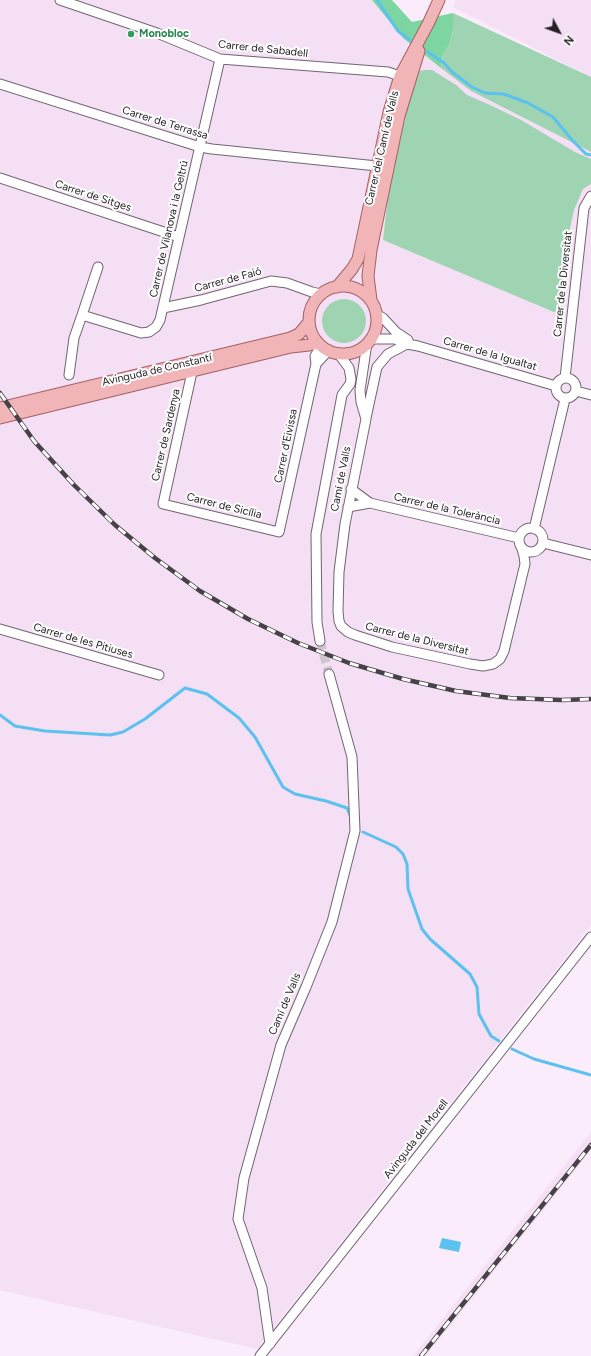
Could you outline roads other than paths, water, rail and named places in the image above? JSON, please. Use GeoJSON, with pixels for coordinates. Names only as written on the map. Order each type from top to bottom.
{"type":"FeatureCollection","features":[{"type":"Feature","properties":{"kind":"main road","name":"Carrer del Camí de Valls"},"geometry":{"type":"LineString","coordinates":[[337,287],[356,264],[360,254],[388,112],[400,76],[439,0]]}},
{"type":"Feature","properties":{"kind":"main road","name":"Carrer del Camí de Valls"},"geometry":{"type":"LineString","coordinates":[[371,300],[368,276],[371,250],[390,156],[399,116],[428,24]]}},
{"type":"Feature","properties":{"kind":"main road"},"geometry":{"type":"LineString","coordinates":[[390,156],[392,139],[405,81],[404,78],[400,76]]}},
{"type":"Feature","properties":{"kind":"main road"},"geometry":{"type":"LineString","coordinates":[[0,418],[192,370],[292,347],[305,346],[352,352],[366,344],[376,327],[376,314],[371,300],[356,289],[347,286],[329,289],[321,294],[311,310],[309,322],[313,335],[326,348]]}},
{"type":"Feature","properties":{"kind":"main road","name":"Avinguda de Constantí"},"geometry":{"type":"LineString","coordinates":[[0,408],[294,337],[299,334],[309,322]]}},
{"type":"Feature","properties":{"kind":"main road"},"geometry":{"type":"LineString","coordinates":[[107,382],[140,379],[192,370],[271,343]]}},
{"type":"Feature","properties":{"kind":"main road"},"geometry":{"type":"LineString","coordinates":[[0,413],[58,399],[76,389]]}},
{"type":"Feature","properties":{"kind":"street","name":"Carrer de Sabadell"},"geometry":{"type":"LineString","coordinates":[[60,0],[157,33],[220,59],[388,72],[400,76]]}},
{"type":"Feature","properties":{"kind":"street","name":"Carrer de Vilanova i la Geltrú"},"geometry":{"type":"LineString","coordinates":[[82,315],[145,333],[156,327],[160,320],[220,59]]}},
{"type":"Feature","properties":{"kind":"street","name":"Carrer de Terrassa"},"geometry":{"type":"LineString","coordinates":[[0,84],[200,147],[377,166]]}},
{"type":"Feature","properties":{"kind":"street","name":"Carrer de Sitges"},"geometry":{"type":"LineString","coordinates":[[0,178],[179,237]]}},
{"type":"Feature","properties":{"kind":"street","name":"Carrer de la Diversitat"},"geometry":{"type":"LineString","coordinates":[[565,378],[584,208],[591,196]]}},
{"type":"Feature","properties":{"kind":"street"},"geometry":{"type":"LineString","coordinates":[[69,375],[74,338],[98,267]]}},
{"type":"Feature","properties":{"kind":"street","name":"Carrer de Faió"},"geometry":{"type":"LineString","coordinates":[[163,308],[200,300],[271,281],[287,283],[321,294]]}},
{"type":"Feature","properties":{"kind":"street"},"geometry":{"type":"LineString","coordinates":[[376,314],[383,318],[399,335],[418,346]]}},
{"type":"Feature","properties":{"kind":"street"},"geometry":{"type":"LineString","coordinates":[[366,344],[395,340],[418,346]]}},
{"type":"Feature","properties":{"kind":"street","name":"Camí de Valls"},"geometry":{"type":"LineString","coordinates":[[340,408],[356,382],[366,344]]}},
{"type":"Feature","properties":{"kind":"street","name":"Camí de Valls"},"geometry":{"type":"LineString","coordinates":[[339,621],[339,572],[351,489],[366,419],[361,402],[360,390],[366,344]]}},
{"type":"Feature","properties":{"kind":"street"},"geometry":{"type":"LineString","coordinates":[[366,419],[377,367],[388,354],[407,344]]}},
{"type":"Feature","properties":{"kind":"street","name":"Carrer de la Igualtat"},"geometry":{"type":"LineString","coordinates":[[418,346],[556,386]]}},
{"type":"Feature","properties":{"kind":"street","name":"Camí de Valls"},"geometry":{"type":"LineString","coordinates":[[320,641],[317,622],[316,534],[342,395],[350,384],[352,375],[349,368],[326,348]]}},
{"type":"Feature","properties":{"kind":"street","name":"Carrer d'Eivissa"},"geometry":{"type":"LineString","coordinates":[[279,532],[316,364],[316,354],[326,348]]}},
{"type":"Feature","properties":{"kind":"street","name":"Carrer de Sardenya"},"geometry":{"type":"LineString","coordinates":[[163,504],[192,370]]}},
{"type":"Feature","properties":{"kind":"street"},"geometry":{"type":"LineString","coordinates":[[568,378],[574,382],[576,392],[571,397],[561,398],[556,393],[556,386],[559,380],[568,378]]}},
{"type":"Feature","properties":{"kind":"street"},"geometry":{"type":"LineString","coordinates":[[576,392],[591,395]]}},
{"type":"Feature","properties":{"kind":"street"},"geometry":{"type":"LineString","coordinates":[[534,528],[565,398]]}},
{"type":"Feature","properties":{"kind":"street","name":"Carrer de la Tolerància"},"geometry":{"type":"LineString","coordinates":[[351,489],[370,503],[519,538]]}},
{"type":"Feature","properties":{"kind":"street","name":"Carrer de la Tolerància"},"geometry":{"type":"LineString","coordinates":[[348,507],[370,503]]}},
{"type":"Feature","properties":{"kind":"street","name":"Carrer de Sicília"},"geometry":{"type":"LineString","coordinates":[[163,504],[279,532]]}},
{"type":"Feature","properties":{"kind":"street"},"geometry":{"type":"LineString","coordinates":[[534,528],[542,534],[543,543],[539,550],[534,552],[526,552],[519,544],[519,538],[524,530],[534,528]]}},
{"type":"Feature","properties":{"kind":"street"},"geometry":{"type":"LineString","coordinates":[[543,543],[591,555]]}},
{"type":"Feature","properties":{"kind":"street","name":"Carrer de la Diversitat"},"geometry":{"type":"LineString","coordinates":[[339,621],[341,626],[351,634],[392,647],[470,664],[483,666],[493,664],[500,659],[504,651],[524,564],[522,549]]}},
{"type":"Feature","properties":{"kind":"street","name":"Carrer de les Pitiuses"},"geometry":{"type":"LineString","coordinates":[[0,629],[159,675]]}},
{"type":"Feature","properties":{"kind":"street","name":"Camí de Valls"},"geometry":{"type":"LineString","coordinates":[[270,1344],[262,1288],[238,1219],[244,1178],[281,1045],[332,922],[355,831],[352,757],[329,674]]}},
{"type":"Feature","properties":{"kind":"street","name":"Avinguda del Morell"},"geometry":{"type":"LineString","coordinates":[[260,1356],[591,937]]}},
{"type":"Feature","properties":{"kind":"water"},"geometry":{"type":"Polygon","coordinates":[[[442,1238],[461,1242],[459,1252],[439,1248],[442,1238]]]}},
{"type":"Feature","properties":{"kind":"waterway"},"geometry":{"type":"LineString","coordinates":[[377,0],[398,31],[410,40]]}},
{"type":"Feature","properties":{"kind":"waterway"},"geometry":{"type":"LineString","coordinates":[[428,52],[444,63],[452,72],[472,87],[485,93],[504,94],[528,103],[553,117],[572,140],[586,154],[591,155]]}},
{"type":"Feature","properties":{"kind":"waterway"},"geometry":{"type":"LineString","coordinates":[[0,715],[15,726],[45,731],[110,735],[123,732],[145,719],[185,688],[207,694],[239,718],[255,737],[283,787],[295,794],[326,801],[347,808],[350,815]]}},
{"type":"Feature","properties":{"kind":"waterway"},"geometry":{"type":"LineString","coordinates":[[363,832],[396,847],[403,854],[407,864],[408,889],[422,929],[430,939],[470,974],[477,987],[479,1014],[491,1036],[499,1041]]}},
{"type":"Feature","properties":{"kind":"waterway"},"geometry":{"type":"LineString","coordinates":[[512,1049],[534,1059],[591,1075]]}},
{"type":"Feature","properties":{"kind":"tunnel"},"geometry":{"type":"LineString","coordinates":[[320,641],[329,674]]}},
{"type":"Feature","properties":{"kind":"railway"},"geometry":{"type":"LineString","coordinates":[[0,393],[34,441],[74,485],[115,525],[155,558],[200,591],[248,619],[298,643],[349,663],[403,679],[456,691],[510,698],[562,700],[591,699]]}},
{"type":"Feature","properties":{"kind":"railway"},"geometry":{"type":"LineString","coordinates":[[421,1356],[591,1145]]}},
{"type":"Feature","properties":{"kind":"place","name":"Monobloc"},"geometry":{"type":"Point","coordinates":[131,34]}}]}
